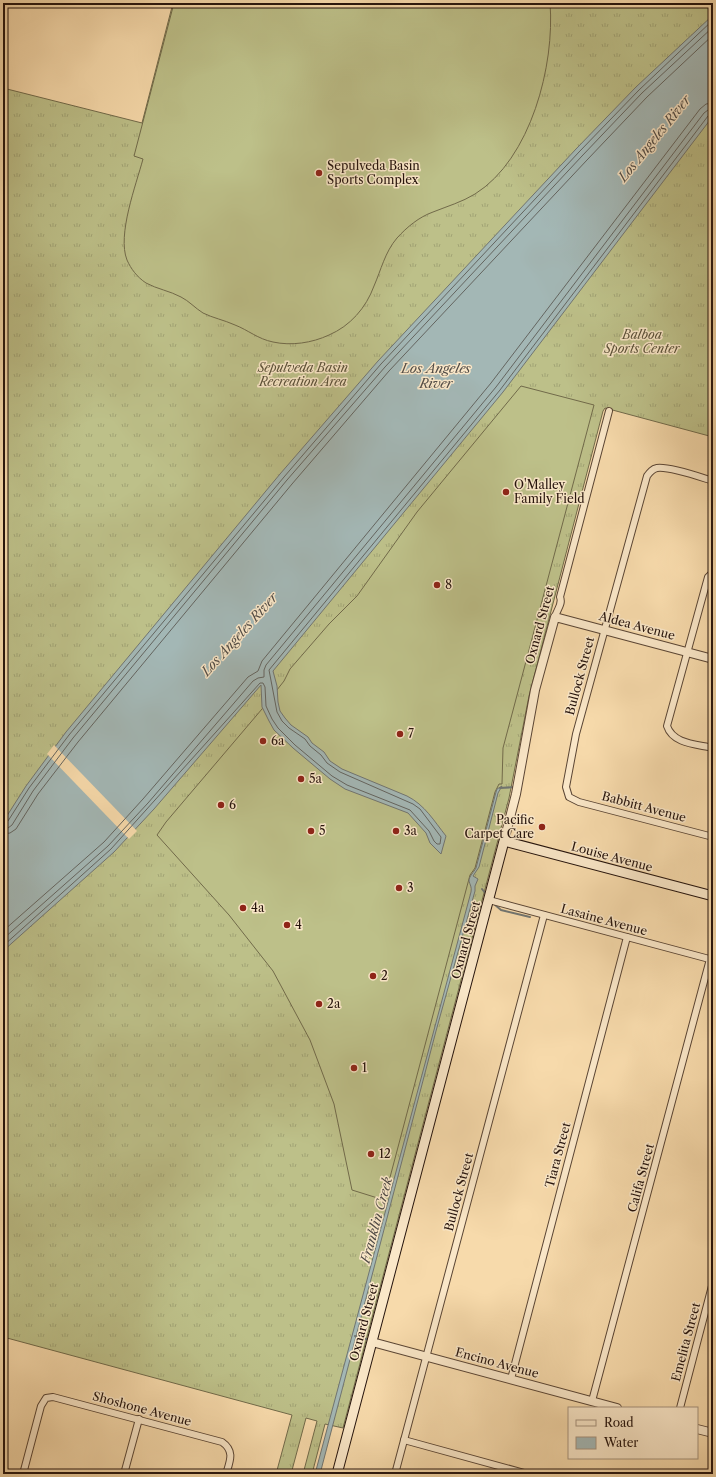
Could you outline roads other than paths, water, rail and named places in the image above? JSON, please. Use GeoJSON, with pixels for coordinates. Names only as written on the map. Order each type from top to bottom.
{"type":"FeatureCollection","features":[{"type":"Feature","properties":{"kind":"main road","name":"Louise Avenue"},"geometry":{"type":"LineString","coordinates":[[504,840],[713,896]]}},
{"type":"Feature","properties":{"kind":"main road","name":"Oxnard Street"},"geometry":{"type":"LineString","coordinates":[[337,1474],[504,840]]}},
{"type":"Feature","properties":{"kind":"street","name":"Oxnard Street"},"geometry":{"type":"LineString","coordinates":[[504,840],[516,794],[535,690],[557,608],[561,602],[560,597],[609,411]]}},
{"type":"Feature","properties":{"kind":"street","name":"Bullock Street"},"geometry":{"type":"LineString","coordinates":[[570,797],[566,787],[575,742],[645,481],[651,470],[658,468],[666,468],[713,480]]}},
{"type":"Feature","properties":{"kind":"street"},"geometry":{"type":"LineString","coordinates":[[713,572],[708,577],[667,726],[673,737],[680,741],[713,748]]}},
{"type":"Feature","properties":{"kind":"street","name":"Aldea Avenue"},"geometry":{"type":"LineString","coordinates":[[555,617],[713,659]]}},
{"type":"Feature","properties":{"kind":"street","name":"Babbitt Avenue"},"geometry":{"type":"LineString","coordinates":[[570,797],[579,802],[713,837]]}},
{"type":"Feature","properties":{"kind":"street","name":"Lasaine Avenue"},"geometry":{"type":"LineString","coordinates":[[489,900],[712,960]]}},
{"type":"Feature","properties":{"kind":"street","name":"Bullock Street"},"geometry":{"type":"LineString","coordinates":[[395,1474],[544,915]]}},
{"type":"Feature","properties":{"kind":"street","name":"Tiara Street"},"geometry":{"type":"LineString","coordinates":[[511,1379],[627,937]]}},
{"type":"Feature","properties":{"kind":"street","name":"Califa Street"},"geometry":{"type":"LineString","coordinates":[[592,1402],[712,960]]}},
{"type":"Feature","properties":{"kind":"street","name":"Emelita Street"},"geometry":{"type":"LineString","coordinates":[[680,1407],[713,1282]]}},
{"type":"Feature","properties":{"kind":"street","name":"Encino Avenue"},"geometry":{"type":"LineString","coordinates":[[372,1342],[613,1407]]}},
{"type":"Feature","properties":{"kind":"street","name":"Shoshone Avenue"},"geometry":{"type":"LineString","coordinates":[[22,1474],[41,1406],[46,1398],[53,1397],[222,1442],[230,1450],[231,1455],[226,1474]]}},
{"type":"Feature","properties":{"kind":"street"},"geometry":{"type":"LineString","coordinates":[[124,1474],[139,1419]]}},
{"type":"Feature","properties":{"kind":"street"},"geometry":{"type":"LineString","coordinates":[[698,1429],[713,1433]]}},
{"type":"Feature","properties":{"kind":"street"},"geometry":{"type":"LineString","coordinates":[[404,1440],[528,1474]]}},
{"type":"Feature","properties":{"kind":"water","name":"Los Angeles River"},"geometry":{"type":"Polygon","coordinates":[[[713,15],[713,116],[503,392],[273,671],[277,686],[280,711],[291,725],[308,737],[312,743],[324,752],[330,761],[342,769],[407,796],[419,804],[446,836],[441,854],[430,843],[426,833],[408,813],[345,789],[330,779],[293,748],[274,730],[269,721],[262,707],[261,685],[154,809],[114,852],[3,951],[3,822],[26,786],[66,732],[280,474],[378,361],[636,87],[713,15]]]}},
{"type":"Feature","properties":{"kind":"water"},"geometry":{"type":"Polygon","coordinates":[[[502,786],[498,793],[479,867],[473,876],[478,879],[475,886],[475,891],[436,1031],[320,1474],[315,1474],[471,892],[469,879],[476,868],[497,789],[502,786]]]}},
{"type":"Feature","properties":{"kind":"waterway"},"geometry":{"type":"LineString","coordinates":[[500,788],[516,787]]}},
{"type":"Feature","properties":{"kind":"waterway"},"geometry":{"type":"LineString","coordinates":[[482,889],[486,894]]}},
{"type":"Feature","properties":{"kind":"waterway"},"geometry":{"type":"LineString","coordinates":[[494,904],[501,910],[530,917]]}},
{"type":"Feature","properties":{"kind":"waterway"},"geometry":{"type":"LineString","coordinates":[[355,1336],[370,1340]]}},
{"type":"Feature","properties":{"kind":"place","name":"Sepulveda Basin Sports Complex"},"geometry":{"type":"Point","coordinates":[319,173]}},
{"type":"Feature","properties":{"kind":"place","name":"O'Malley Family Field"},"geometry":{"type":"Point","coordinates":[506,492]}},
{"type":"Feature","properties":{"kind":"place","name":"8"},"geometry":{"type":"Point","coordinates":[437,585]}},
{"type":"Feature","properties":{"kind":"place","name":"7"},"geometry":{"type":"Point","coordinates":[400,734]}},
{"type":"Feature","properties":{"kind":"place","name":"6a"},"geometry":{"type":"Point","coordinates":[263,741]}},
{"type":"Feature","properties":{"kind":"place","name":"5a"},"geometry":{"type":"Point","coordinates":[301,779]}},
{"type":"Feature","properties":{"kind":"place","name":"6"},"geometry":{"type":"Point","coordinates":[221,805]}},
{"type":"Feature","properties":{"kind":"place","name":"Pacific Carpet Care"},"geometry":{"type":"Point","coordinates":[542,827]}},
{"type":"Feature","properties":{"kind":"place","name":"5"},"geometry":{"type":"Point","coordinates":[311,831]}},
{"type":"Feature","properties":{"kind":"place","name":"3a"},"geometry":{"type":"Point","coordinates":[396,831]}},
{"type":"Feature","properties":{"kind":"place","name":"3"},"geometry":{"type":"Point","coordinates":[399,888]}},
{"type":"Feature","properties":{"kind":"place","name":"4a"},"geometry":{"type":"Point","coordinates":[243,908]}},
{"type":"Feature","properties":{"kind":"place","name":"4"},"geometry":{"type":"Point","coordinates":[287,925]}},
{"type":"Feature","properties":{"kind":"place","name":"2"},"geometry":{"type":"Point","coordinates":[373,976]}},
{"type":"Feature","properties":{"kind":"place","name":"2a"},"geometry":{"type":"Point","coordinates":[319,1004]}},
{"type":"Feature","properties":{"kind":"place","name":"1"},"geometry":{"type":"Point","coordinates":[354,1068]}},
{"type":"Feature","properties":{"kind":"place","name":"12"},"geometry":{"type":"Point","coordinates":[371,1154]}},
{"type":"Feature","properties":{"kind":"park label","name":"Balboa Sports Center"},"geometry":{"type":"Point","coordinates":[642,342]}},
{"type":"Feature","properties":{"kind":"park label","name":"Sepulveda Basin Recreation Area"},"geometry":{"type":"Point","coordinates":[303,375]}},
{"type":"Feature","properties":{"kind":"water label","name":"Franklin Creek"},"geometry":{"type":"Point","coordinates":[376,1220]}}]}
